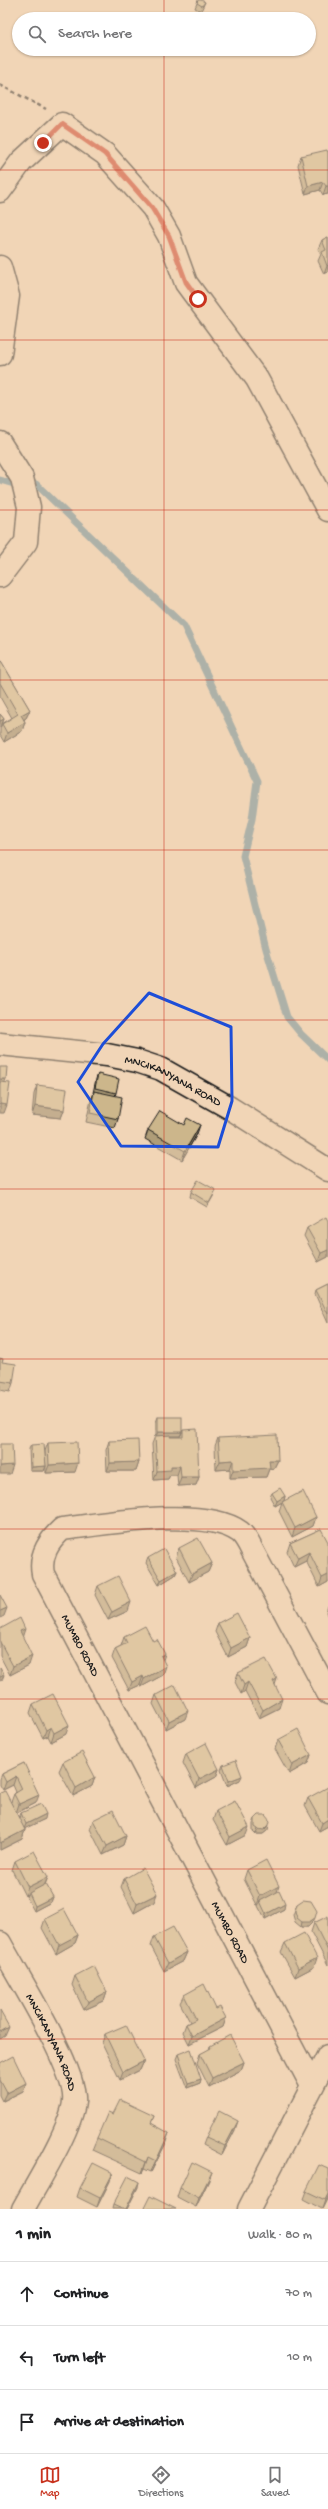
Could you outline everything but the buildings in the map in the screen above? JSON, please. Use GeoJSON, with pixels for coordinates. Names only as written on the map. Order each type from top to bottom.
{"type":"FeatureCollection","features":[{"type":"Feature","properties":{"kind":"street"},"geometry":{"type":"LineString","coordinates":[[0,190],[21,162],[62,124],[105,154],[152,208],[169,236],[186,282],[257,380],[328,510]]}},
{"type":"Feature","properties":{"kind":"street"},"geometry":{"type":"LineString","coordinates":[[0,267],[8,296],[0,354]]}},
{"type":"Feature","properties":{"kind":"street"},"geometry":{"type":"LineString","coordinates":[[0,443],[14,463],[26,489],[29,519],[26,542],[0,576]]}},
{"type":"Feature","properties":{"kind":"street","name":"MNCIKANYANA ROAD"},"geometry":{"type":"LineString","coordinates":[[0,1044],[107,1055],[137,1061],[161,1069],[230,1108],[328,1170]]}},
{"type":"Feature","properties":{"kind":"street","name":"MUMBO ROAD"},"geometry":{"type":"LineString","coordinates":[[312,2086],[43,1574],[41,1564],[48,1542],[62,1529],[178,1517],[224,1525],[240,1532],[252,1550],[328,1693]]}},
{"type":"Feature","properties":{"kind":"street","name":"MNCIKANYANA ROAD"},"geometry":{"type":"LineString","coordinates":[[0,1943],[64,2061],[75,2091],[68,2122],[23,2209]]}},
{"type":"Feature","properties":{"kind":"street"},"geometry":{"type":"LineString","coordinates":[[249,2209],[328,2056]]}},
{"type":"Feature","properties":{"kind":"path"},"geometry":{"type":"LineString","coordinates":[[0,85],[45,108],[62,124]]}},
{"type":"Feature","properties":{"kind":"highlighted area"},"geometry":{"type":"Polygon","coordinates":[[[149,993],[231,1027],[232,1101],[218,1147],[121,1146],[78,1082],[103,1044],[149,993]]]}},
{"type":"Feature","properties":{"kind":"waterway"},"geometry":{"type":"LineString","coordinates":[[0,480],[24,487],[36,484],[184,626],[257,781],[252,819],[243,856],[266,949],[287,1017],[301,1034],[328,1060]]}},
{"type":"Feature","properties":{"kind":"route"},"geometry":{"type":"LineString","coordinates":[[43,143],[62,124],[105,154],[123,172],[152,208],[169,236],[177,264],[186,282],[198,299]]}}]}
